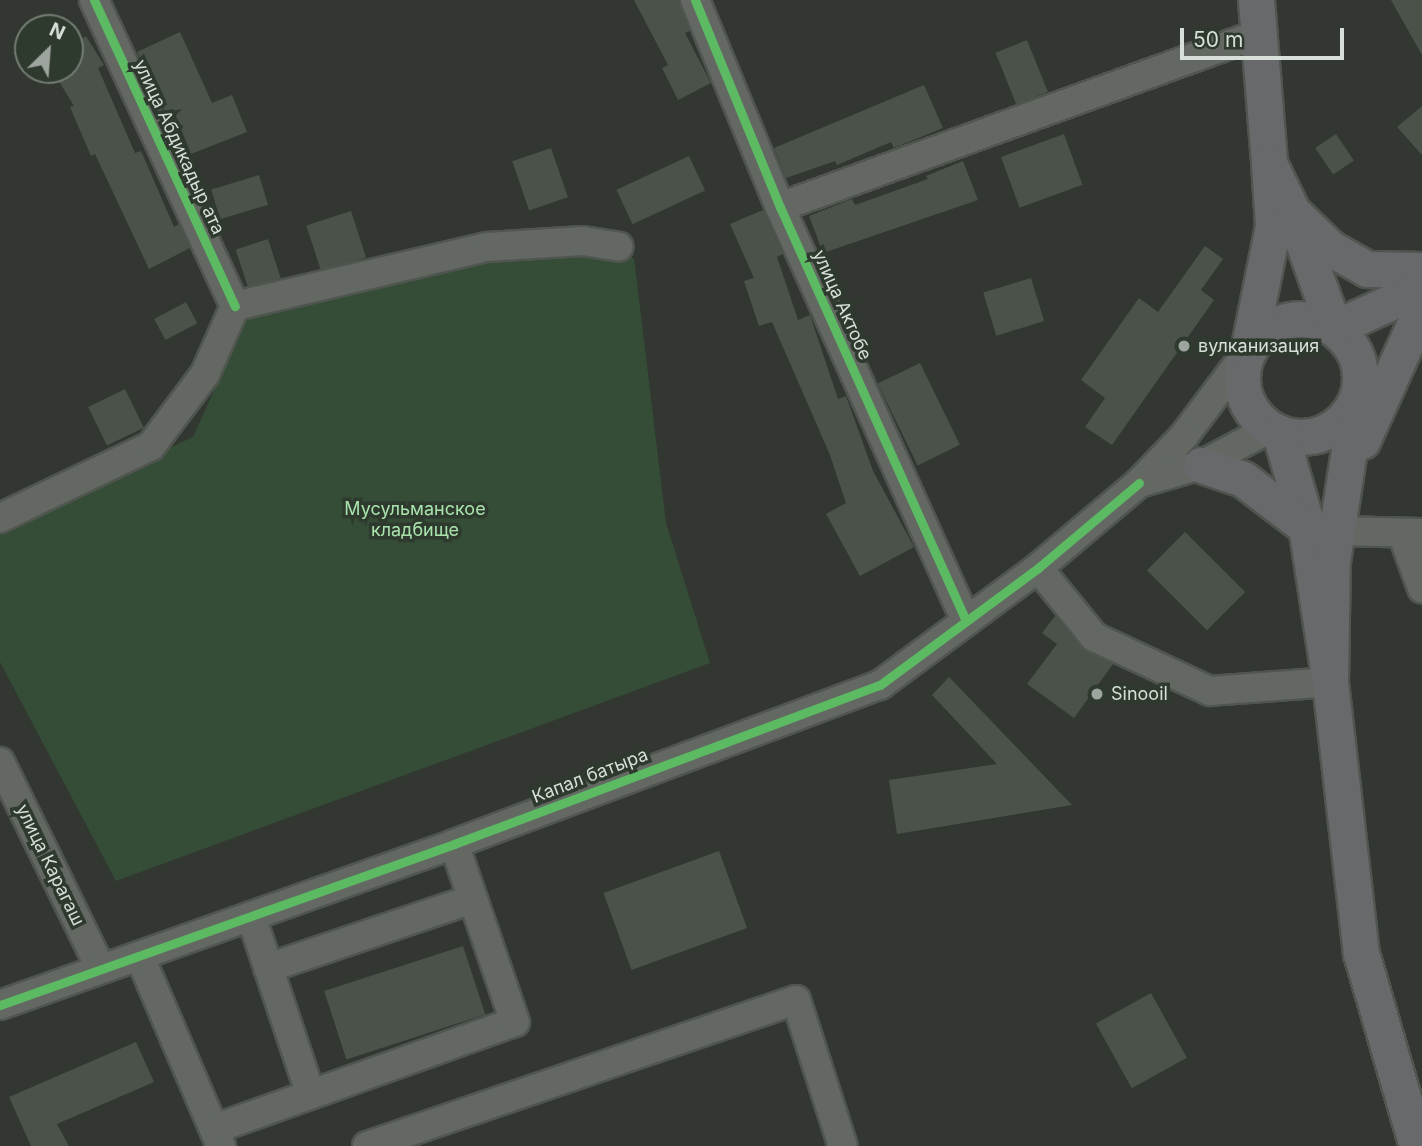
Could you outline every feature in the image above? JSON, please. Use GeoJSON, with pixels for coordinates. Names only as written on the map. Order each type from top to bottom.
{"type":"FeatureCollection","features":[{"type":"Feature","properties":{"kind":"main road"},"geometry":{"type":"LineString","coordinates":[[1256,0],[1256,35],[1273,226],[1243,390],[1250,409],[1275,431],[1322,529],[1330,682],[1361,953],[1417,1146]]}},
{"type":"Feature","properties":{"kind":"main road"},"geometry":{"type":"LineString","coordinates":[[1269,163],[1292,211],[1334,328],[1357,360],[1358,389],[1344,483]]}},
{"type":"Feature","properties":{"kind":"main road"},"geometry":{"type":"LineString","coordinates":[[1292,211],[1331,248],[1367,270],[1422,270]]}},
{"type":"Feature","properties":{"kind":"main road"},"geometry":{"type":"LineString","coordinates":[[1248,351],[1278,324],[1297,319],[1334,328],[1422,304]]}},
{"type":"Feature","properties":{"kind":"main road"},"geometry":{"type":"LineString","coordinates":[[1275,431],[1298,437],[1334,427],[1358,389],[1422,304]]}},
{"type":"Feature","properties":{"kind":"main road"},"geometry":{"type":"LineString","coordinates":[[1322,529],[1422,304]]}},
{"type":"Feature","properties":{"kind":"main road"},"geometry":{"type":"LineString","coordinates":[[1201,465],[1242,479],[1322,529]]}},
{"type":"Feature","properties":{"kind":"street","name":"улица Абдикадыр ата"},"geometry":{"type":"LineString","coordinates":[[94,0],[235,306]]}},
{"type":"Feature","properties":{"kind":"street","name":"улица Актобе"},"geometry":{"type":"LineString","coordinates":[[695,0],[780,207],[966,621]]}},
{"type":"Feature","properties":{"kind":"street"},"geometry":{"type":"LineString","coordinates":[[780,207],[1256,35]]}},
{"type":"Feature","properties":{"kind":"street"},"geometry":{"type":"LineString","coordinates":[[0,518],[151,446],[205,374],[235,306],[487,247],[583,241],[619,247]]}},
{"type":"Feature","properties":{"kind":"street","name":"Капал батыра"},"geometry":{"type":"LineString","coordinates":[[0,1005],[454,844],[880,685],[1038,568],[1139,483],[1184,436],[1248,351]]}},
{"type":"Feature","properties":{"kind":"street","name":"Капал батыра"},"geometry":{"type":"LineString","coordinates":[[1139,483],[1201,465],[1275,431]]}},
{"type":"Feature","properties":{"kind":"street"},"geometry":{"type":"LineString","coordinates":[[1322,529],[1412,533],[1422,589]]}},
{"type":"Feature","properties":{"kind":"street"},"geometry":{"type":"LineString","coordinates":[[1038,568],[1094,637],[1210,691],[1330,682]]}},
{"type":"Feature","properties":{"kind":"street","name":"улица Карагаш"},"geometry":{"type":"LineString","coordinates":[[0,762],[101,969]]}},
{"type":"Feature","properties":{"kind":"street"},"geometry":{"type":"LineString","coordinates":[[140,957],[217,1138],[310,1092],[515,1021],[454,844]]}},
{"type":"Feature","properties":{"kind":"street"},"geometry":{"type":"LineString","coordinates":[[268,968],[473,899]]}},
{"type":"Feature","properties":{"kind":"street"},"geometry":{"type":"LineString","coordinates":[[251,916],[310,1092]]}},
{"type":"Feature","properties":{"kind":"street"},"geometry":{"type":"LineString","coordinates":[[367,1146],[796,1000],[843,1146]]}},
{"type":"Feature","properties":{"kind":"green space","name":"Мусульманское кладбище"},"geometry":{"type":"Polygon","coordinates":[[[516,252],[590,252],[634,258],[666,523],[710,663],[116,881],[0,662],[0,526],[193,437],[248,316],[424,278],[516,252]]]}},
{"type":"Feature","properties":{"kind":"building"},"geometry":{"type":"Polygon","coordinates":[[[634,0],[679,0],[690,31],[685,33],[711,83],[678,100],[662,68],[668,65],[634,0]]]}},
{"type":"Feature","properties":{"kind":"building"},"geometry":{"type":"Polygon","coordinates":[[[1391,0],[1422,0],[1422,55],[1391,0]]]}},
{"type":"Feature","properties":{"kind":"building"},"geometry":{"type":"Polygon","coordinates":[[[180,32],[212,103],[232,95],[247,132],[191,154],[173,109],[165,112],[137,52],[180,32]]]}},
{"type":"Feature","properties":{"kind":"building"},"geometry":{"type":"Polygon","coordinates":[[[86,36],[104,65],[98,68],[135,153],[141,151],[174,227],[179,224],[190,248],[149,269],[95,154],[91,156],[70,107],[74,106],[61,84],[84,84],[86,36]]]}},
{"type":"Feature","properties":{"kind":"building"},"geometry":{"type":"Polygon","coordinates":[[[1027,40],[1048,92],[1016,105],[995,53],[1027,40]]]}},
{"type":"Feature","properties":{"kind":"building"},"geometry":{"type":"Polygon","coordinates":[[[924,85],[943,128],[894,148],[891,142],[837,165],[835,161],[786,178],[774,148],[924,85]]]}},
{"type":"Feature","properties":{"kind":"building"},"geometry":{"type":"Polygon","coordinates":[[[1422,106],[1422,155],[1397,127],[1422,106]]]}},
{"type":"Feature","properties":{"kind":"building"},"geometry":{"type":"Polygon","coordinates":[[[1064,134],[1082,185],[1020,208],[1001,157],[1064,134]]]}},
{"type":"Feature","properties":{"kind":"building"},"geometry":{"type":"Polygon","coordinates":[[[1336,134],[1354,161],[1333,175],[1315,148],[1336,134]]]}},
{"type":"Feature","properties":{"kind":"building"},"geometry":{"type":"Polygon","coordinates":[[[551,148],[568,197],[529,211],[512,161],[551,148]]]}},
{"type":"Feature","properties":{"kind":"building"},"geometry":{"type":"Polygon","coordinates":[[[689,156],[705,190],[633,224],[616,190],[689,156]]]}},
{"type":"Feature","properties":{"kind":"building"},"geometry":{"type":"Polygon","coordinates":[[[963,161],[978,200],[823,253],[809,216],[852,199],[855,205],[928,179],[926,176],[963,161]]]}},
{"type":"Feature","properties":{"kind":"building"},"geometry":{"type":"Polygon","coordinates":[[[259,175],[268,205],[220,219],[211,190],[259,175]]]}},
{"type":"Feature","properties":{"kind":"building"},"geometry":{"type":"Polygon","coordinates":[[[763,210],[783,254],[777,257],[798,320],[810,315],[838,399],[846,396],[873,471],[914,547],[860,576],[826,514],[846,503],[830,455],[772,322],[759,326],[744,281],[754,278],[730,224],[763,210]]]}},
{"type":"Feature","properties":{"kind":"building"},"geometry":{"type":"Polygon","coordinates":[[[351,211],[366,258],[321,272],[306,226],[351,211]]]}},
{"type":"Feature","properties":{"kind":"building"},"geometry":{"type":"Polygon","coordinates":[[[268,239],[281,278],[248,288],[236,250],[268,239]]]}},
{"type":"Feature","properties":{"kind":"building"},"geometry":{"type":"Polygon","coordinates":[[[1205,246],[1223,259],[1201,290],[1214,300],[1112,445],[1085,427],[1105,398],[1081,380],[1139,298],[1158,312],[1205,246]]]}},
{"type":"Feature","properties":{"kind":"building"},"geometry":{"type":"Polygon","coordinates":[[[1031,278],[1044,321],[996,336],[983,293],[1031,278]]]}},
{"type":"Feature","properties":{"kind":"building"},"geometry":{"type":"Polygon","coordinates":[[[186,302],[197,323],[165,340],[154,319],[186,302]]]}},
{"type":"Feature","properties":{"kind":"building"},"geometry":{"type":"Polygon","coordinates":[[[920,363],[960,445],[918,465],[878,384],[920,363]]]}},
{"type":"Feature","properties":{"kind":"building"},"geometry":{"type":"Polygon","coordinates":[[[125,389],[144,428],[107,446],[88,407],[125,389]]]}},
{"type":"Feature","properties":{"kind":"building"},"geometry":{"type":"Polygon","coordinates":[[[1185,532],[1245,592],[1207,630],[1147,570],[1185,532]]]}},
{"type":"Feature","properties":{"kind":"building"},"geometry":{"type":"Polygon","coordinates":[[[1055,616],[1082,648],[1113,664],[1074,718],[1027,684],[1057,644],[1042,633],[1055,616]]]}},
{"type":"Feature","properties":{"kind":"building"},"geometry":{"type":"Polygon","coordinates":[[[949,677],[1072,805],[897,834],[889,780],[997,764],[932,695],[949,677]]]}},
{"type":"Feature","properties":{"kind":"building"},"geometry":{"type":"Polygon","coordinates":[[[719,851],[747,928],[631,970],[603,893],[719,851]]]}},
{"type":"Feature","properties":{"kind":"building"},"geometry":{"type":"Polygon","coordinates":[[[463,946],[485,1014],[346,1060],[324,991],[463,946]]]}},
{"type":"Feature","properties":{"kind":"building"},"geometry":{"type":"Polygon","coordinates":[[[1151,993],[1187,1058],[1132,1088],[1096,1024],[1151,993]]]}},
{"type":"Feature","properties":{"kind":"building"},"geometry":{"type":"Polygon","coordinates":[[[136,1042],[154,1082],[57,1124],[69,1146],[31,1146],[9,1097],[136,1042]]]}},
{"type":"Feature","properties":{"kind":"cycle path"},"geometry":{"type":"LineString","coordinates":[[94,0],[235,306]]}},
{"type":"Feature","properties":{"kind":"cycle path"},"geometry":{"type":"LineString","coordinates":[[695,0],[780,207],[966,621]]}},
{"type":"Feature","properties":{"kind":"cycle path"},"geometry":{"type":"LineString","coordinates":[[0,1005],[454,844],[880,685],[1038,568],[1139,483]]}},
{"type":"Feature","properties":{"kind":"place","name":"вулканизация"},"geometry":{"type":"Point","coordinates":[1184,346]}},
{"type":"Feature","properties":{"kind":"place","name":"Sinooil"},"geometry":{"type":"Point","coordinates":[1097,694]}}]}
